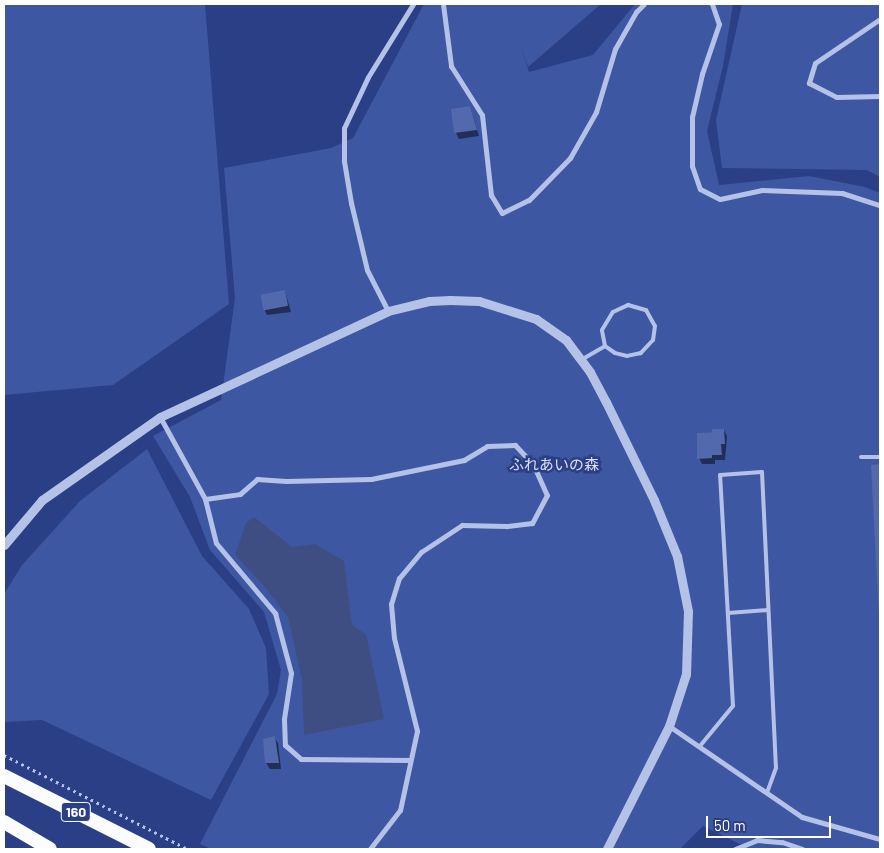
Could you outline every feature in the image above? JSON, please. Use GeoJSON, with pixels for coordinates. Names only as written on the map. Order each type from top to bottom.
{"type":"FeatureCollection","features":[{"type":"Feature","properties":{"kind":"highway","name":"160"},"geometry":{"type":"LineString","coordinates":[[4,776],[149,849]]}},
{"type":"Feature","properties":{"kind":"highway"},"geometry":{"type":"LineString","coordinates":[[4,822],[50,849]]}},
{"type":"Feature","properties":{"kind":"street"},"geometry":{"type":"LineString","coordinates":[[388,311],[367,270],[351,203],[344,161],[344,128],[368,77],[413,4]]}},
{"type":"Feature","properties":{"kind":"street"},"geometry":{"type":"LineString","coordinates":[[442,4],[451,66],[482,116],[491,195],[502,213],[530,200],[570,158],[596,112],[615,49],[636,12],[644,4]]}},
{"type":"Feature","properties":{"kind":"street"},"geometry":{"type":"LineString","coordinates":[[712,4],[719,24],[702,74],[692,117],[692,166],[700,189],[720,199],[762,190],[842,193],[880,205]]}},
{"type":"Feature","properties":{"kind":"street"},"geometry":{"type":"LineString","coordinates":[[880,19],[815,63],[809,83],[836,97],[880,96]]}},
{"type":"Feature","properties":{"kind":"street"},"geometry":{"type":"LineString","coordinates":[[4,545],[42,500],[160,417],[388,311],[429,301],[479,301],[536,318],[566,340],[581,360],[606,402],[650,491],[677,556],[688,611],[686,674],[669,726],[607,849]]}},
{"type":"Feature","properties":{"kind":"street"},"geometry":{"type":"LineString","coordinates":[[160,417],[204,499],[216,543],[275,612],[291,673],[284,719],[285,745],[301,759],[410,760]]}},
{"type":"Feature","properties":{"kind":"street"},"geometry":{"type":"LineString","coordinates":[[204,499],[240,494],[257,479],[286,481],[371,479],[464,460],[487,446],[514,445],[533,464],[547,495],[532,522],[506,526],[462,525],[421,552],[399,578],[391,604],[394,638],[417,731],[400,810],[370,849]]}},
{"type":"Feature","properties":{"kind":"street"},"geometry":{"type":"LineString","coordinates":[[669,726],[802,817],[880,839]]}},
{"type":"Feature","properties":{"kind":"street"},"geometry":{"type":"LineString","coordinates":[[736,849],[757,840],[782,842],[802,849]]}},
{"type":"Feature","properties":{"kind":"lane"},"geometry":{"type":"LineString","coordinates":[[628,304],[646,310],[655,326],[652,340],[641,353],[627,356],[615,353],[605,346],[602,330],[613,312],[628,304]]}},
{"type":"Feature","properties":{"kind":"lane"},"geometry":{"type":"LineString","coordinates":[[581,360],[605,346]]}},
{"type":"Feature","properties":{"kind":"lane"},"geometry":{"type":"LineString","coordinates":[[861,457],[880,457]]}},
{"type":"Feature","properties":{"kind":"lane"},"geometry":{"type":"LineString","coordinates":[[700,746],[733,706],[720,475],[762,472],[776,768],[767,793]]}},
{"type":"Feature","properties":{"kind":"lane"},"geometry":{"type":"LineString","coordinates":[[728,613],[768,610]]}},
{"type":"Feature","properties":{"kind":"path"},"geometry":{"type":"LineString","coordinates":[[4,755],[188,849]]}},
{"type":"Feature","properties":{"kind":"green space"},"geometry":{"type":"Polygon","coordinates":[[[4,4],[205,4],[229,304],[113,385],[4,395],[4,4]]]}},
{"type":"Feature","properties":{"kind":"green space","name":"ふれあいの森"},"geometry":{"type":"Polygon","coordinates":[[[424,4],[601,4],[528,67],[521,47],[529,72],[593,55],[635,4],[733,4],[723,66],[707,131],[719,185],[809,176],[865,187],[880,193],[880,849],[750,849],[703,826],[680,849],[211,849],[200,844],[277,694],[281,670],[264,612],[210,550],[190,497],[153,436],[221,400],[235,298],[224,168],[331,148],[353,138],[424,4]]]}},
{"type":"Feature","properties":{"kind":"green space"},"geometry":{"type":"Polygon","coordinates":[[[742,4],[880,4],[880,177],[867,170],[722,168],[716,120],[742,4]]]}},
{"type":"Feature","properties":{"kind":"green space"},"geometry":{"type":"Polygon","coordinates":[[[147,449],[202,556],[249,609],[266,648],[269,694],[211,800],[42,720],[4,722],[4,594],[22,565],[80,501],[147,449]]]}},
{"type":"Feature","properties":{"kind":"shaded area"},"geometry":{"type":"Polygon","coordinates":[[[254,517],[292,547],[315,544],[344,561],[352,625],[366,634],[384,719],[304,735],[302,680],[288,617],[265,587],[235,555],[246,523],[254,517]]]}},
{"type":"Feature","properties":{"kind":"building"},"geometry":{"type":"Polygon","coordinates":[[[470,106],[477,130],[454,133],[451,109],[470,106]]]}},
{"type":"Feature","properties":{"kind":"building"},"geometry":{"type":"Polygon","coordinates":[[[285,290],[288,306],[264,310],[260,295],[285,290]]]}},
{"type":"Feature","properties":{"kind":"building"},"geometry":{"type":"Polygon","coordinates":[[[712,429],[724,429],[725,444],[721,444],[722,455],[712,455],[712,458],[697,459],[697,433],[712,432],[712,429]]]}},
{"type":"Feature","properties":{"kind":"building"},"geometry":{"type":"Polygon","coordinates":[[[880,464],[880,617],[879,617],[871,465],[880,464]]]}},
{"type":"Feature","properties":{"kind":"building"},"geometry":{"type":"Polygon","coordinates":[[[275,736],[279,763],[265,763],[263,739],[275,736]]]}}]}
